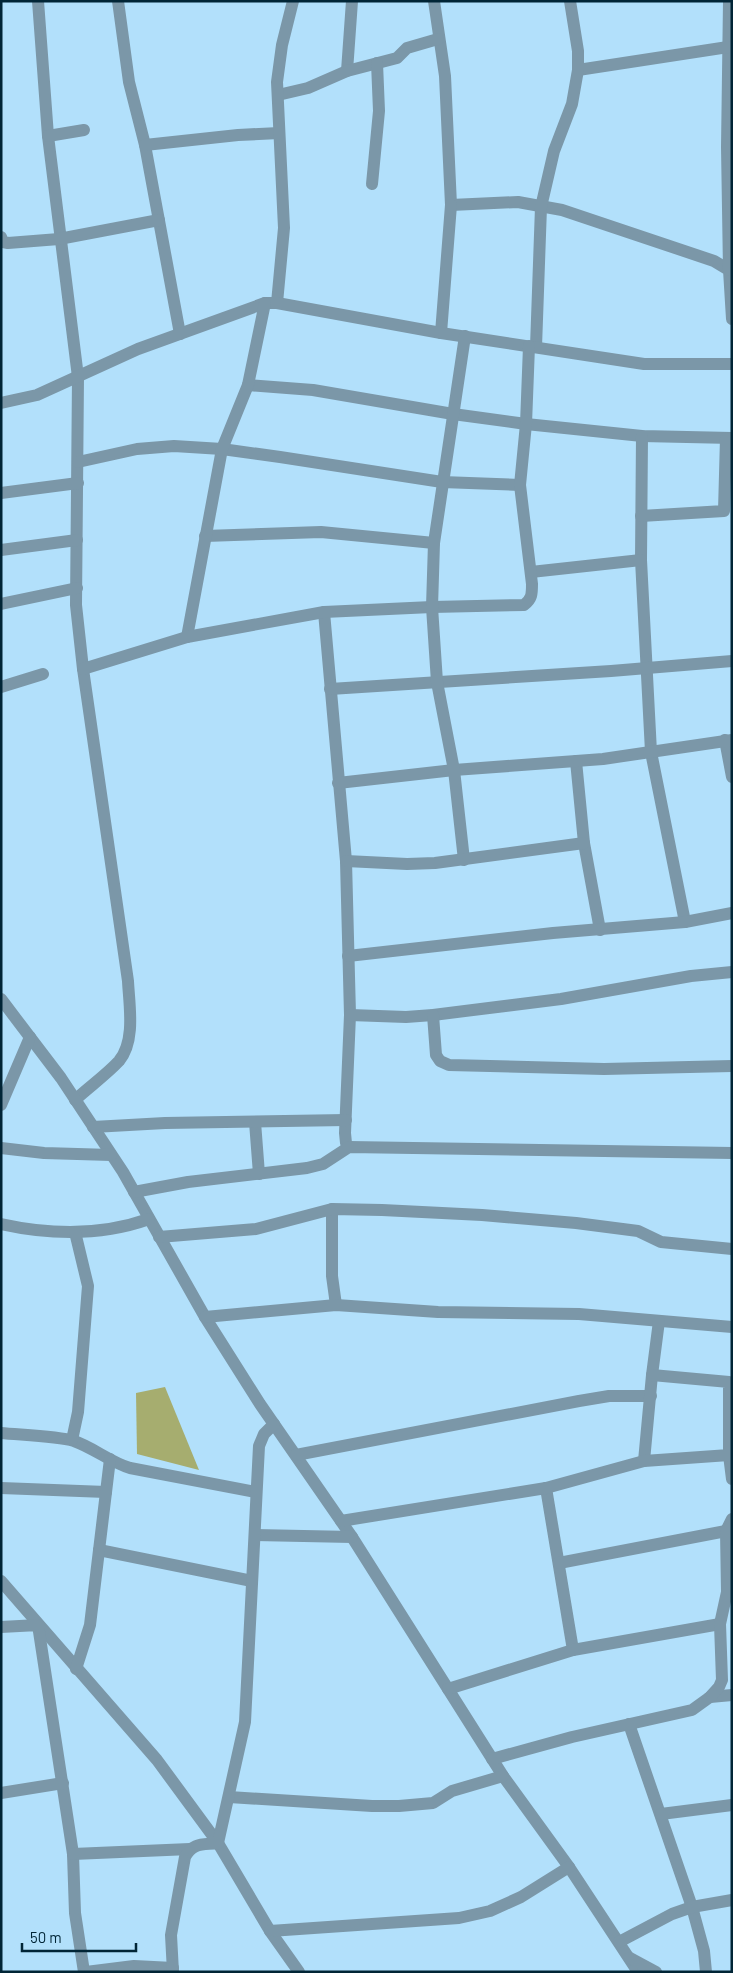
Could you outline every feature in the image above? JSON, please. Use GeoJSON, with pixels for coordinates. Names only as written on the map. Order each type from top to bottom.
{"type":"FeatureCollection","features":[{"type":"Feature","properties":{"kind":"street"},"geometry":{"type":"LineString","coordinates":[[38,1],[48,136],[59,239],[78,377],[76,605],[128,980],[130,1021],[128,1040],[120,1059],[75,1100]]}},
{"type":"Feature","properties":{"kind":"street"},"geometry":{"type":"LineString","coordinates":[[118,1],[129,82],[145,144],[180,334]]}},
{"type":"Feature","properties":{"kind":"street"},"geometry":{"type":"LineString","coordinates":[[187,637],[222,449],[248,385],[271,303],[284,228],[277,82],[282,45],[293,1]]}},
{"type":"Feature","properties":{"kind":"street"},"geometry":{"type":"LineString","coordinates":[[347,71],[352,1]]}},
{"type":"Feature","properties":{"kind":"street"},"geometry":{"type":"LineString","coordinates":[[434,1],[438,39],[445,76],[451,205],[441,333]]}},
{"type":"Feature","properties":{"kind":"street"},"geometry":{"type":"LineString","coordinates":[[84,668],[187,637],[324,612],[432,606],[524,605],[530,601],[532,596],[531,572],[520,485],[532,347],[541,207],[554,151],[572,104],[578,70],[578,51],[570,1]]}},
{"type":"Feature","properties":{"kind":"street"},"geometry":{"type":"LineString","coordinates":[[729,1],[732,320]]}},
{"type":"Feature","properties":{"kind":"street"},"geometry":{"type":"LineString","coordinates":[[278,95],[308,88],[347,71],[397,58],[407,48],[438,39]]}},
{"type":"Feature","properties":{"kind":"street"},"geometry":{"type":"LineString","coordinates":[[578,70],[728,47]]}},
{"type":"Feature","properties":{"kind":"street"},"geometry":{"type":"LineString","coordinates":[[372,184],[379,111],[376,63]]}},
{"type":"Feature","properties":{"kind":"street"},"geometry":{"type":"LineString","coordinates":[[48,136],[84,130]]}},
{"type":"Feature","properties":{"kind":"street"},"geometry":{"type":"LineString","coordinates":[[145,144],[279,133]]}},
{"type":"Feature","properties":{"kind":"street"},"geometry":{"type":"LineString","coordinates":[[451,205],[518,202],[562,210],[696,254],[731,270]]}},
{"type":"Feature","properties":{"kind":"street"},"geometry":{"type":"LineString","coordinates":[[1,238],[3,242],[8,243],[59,239],[158,220]]}},
{"type":"Feature","properties":{"kind":"street"},"geometry":{"type":"LineString","coordinates":[[1,404],[37,395],[138,350],[271,303],[441,333],[644,364],[732,364]]}},
{"type":"Feature","properties":{"kind":"street"},"geometry":{"type":"LineString","coordinates":[[464,336],[434,543],[432,606],[437,682],[454,770],[464,860]]}},
{"type":"Feature","properties":{"kind":"street"},"geometry":{"type":"LineString","coordinates":[[248,385],[313,390],[453,414],[526,424],[642,436],[729,438],[724,511],[641,516]]}},
{"type":"Feature","properties":{"kind":"street"},"geometry":{"type":"LineString","coordinates":[[642,436],[641,560],[651,752],[685,922]]}},
{"type":"Feature","properties":{"kind":"street"},"geometry":{"type":"LineString","coordinates":[[78,462],[137,449],[174,446],[222,449],[442,482],[520,485]]}},
{"type":"Feature","properties":{"kind":"street"},"geometry":{"type":"LineString","coordinates":[[1,494],[78,483]]}},
{"type":"Feature","properties":{"kind":"street"},"geometry":{"type":"LineString","coordinates":[[206,536],[321,532],[434,543]]}},
{"type":"Feature","properties":{"kind":"street"},"geometry":{"type":"LineString","coordinates":[[1,550],[77,540]]}},
{"type":"Feature","properties":{"kind":"street"},"geometry":{"type":"LineString","coordinates":[[531,572],[641,560]]}},
{"type":"Feature","properties":{"kind":"street"},"geometry":{"type":"LineString","coordinates":[[1,604],[77,588]]}},
{"type":"Feature","properties":{"kind":"street"},"geometry":{"type":"LineString","coordinates":[[324,612],[346,861],[350,1015],[346,1143],[349,1147]]}},
{"type":"Feature","properties":{"kind":"street"},"geometry":{"type":"LineString","coordinates":[[330,689],[732,661]]}},
{"type":"Feature","properties":{"kind":"street"},"geometry":{"type":"LineString","coordinates":[[1,687],[43,674]]}},
{"type":"Feature","properties":{"kind":"street"},"geometry":{"type":"LineString","coordinates":[[338,783],[454,770],[576,761],[728,740],[732,777]]}},
{"type":"Feature","properties":{"kind":"street"},"geometry":{"type":"LineString","coordinates":[[576,761],[584,843],[600,930]]}},
{"type":"Feature","properties":{"kind":"street"},"geometry":{"type":"LineString","coordinates":[[346,861],[407,864],[464,860],[584,843]]}},
{"type":"Feature","properties":{"kind":"street"},"geometry":{"type":"LineString","coordinates":[[348,956],[553,933],[685,922],[732,913]]}},
{"type":"Feature","properties":{"kind":"street"},"geometry":{"type":"LineString","coordinates":[[350,1015],[406,1018],[434,1015],[561,999],[691,976],[732,972]]}},
{"type":"Feature","properties":{"kind":"street"},"geometry":{"type":"LineString","coordinates":[[3,1004],[30,1037],[93,1127],[134,1192],[206,1317],[274,1424],[352,1537],[502,1776],[569,1868],[638,1972]]}},
{"type":"Feature","properties":{"kind":"street"},"geometry":{"type":"LineString","coordinates":[[434,1015],[436,1055],[440,1062],[448,1065],[604,1068],[732,1066]]}},
{"type":"Feature","properties":{"kind":"street"},"geometry":{"type":"LineString","coordinates":[[1,1105],[30,1037]]}},
{"type":"Feature","properties":{"kind":"street"},"geometry":{"type":"LineString","coordinates":[[93,1127],[346,1120]]}},
{"type":"Feature","properties":{"kind":"street"},"geometry":{"type":"LineString","coordinates":[[255,1122],[259,1174]]}},
{"type":"Feature","properties":{"kind":"street"},"geometry":{"type":"LineString","coordinates":[[134,1192],[188,1182],[307,1168],[323,1164],[349,1147],[732,1153]]}},
{"type":"Feature","properties":{"kind":"street"},"geometry":{"type":"LineString","coordinates":[[1,1148],[86,1156],[111,1155]]}},
{"type":"Feature","properties":{"kind":"street"},"geometry":{"type":"LineString","coordinates":[[159,1237],[256,1229],[332,1209],[472,1215],[576,1223],[638,1231],[662,1242],[732,1249]]}},
{"type":"Feature","properties":{"kind":"street"},"geometry":{"type":"LineString","coordinates":[[332,1209],[332,1269],[336,1305]]}},
{"type":"Feature","properties":{"kind":"street"},"geometry":{"type":"LineString","coordinates":[[1,1224],[45,1232],[91,1232],[128,1227],[149,1220]]}},
{"type":"Feature","properties":{"kind":"street"},"geometry":{"type":"LineString","coordinates":[[72,1440],[78,1412],[88,1286],[75,1232]]}},
{"type":"Feature","properties":{"kind":"street"},"geometry":{"type":"LineString","coordinates":[[206,1317],[336,1305],[438,1312],[579,1314],[732,1326]]}},
{"type":"Feature","properties":{"kind":"street"},"geometry":{"type":"LineString","coordinates":[[644,1461],[659,1321]]}},
{"type":"Feature","properties":{"kind":"street"},"geometry":{"type":"LineString","coordinates":[[652,1375],[729,1382],[729,1455],[732,1479]]}},
{"type":"Feature","properties":{"kind":"street"},"geometry":{"type":"LineString","coordinates":[[296,1455],[609,1396],[651,1396]]}},
{"type":"Feature","properties":{"kind":"street"},"geometry":{"type":"LineString","coordinates":[[218,1843],[244,1722],[260,1440],[274,1424]]}},
{"type":"Feature","properties":{"kind":"street"},"geometry":{"type":"LineString","coordinates":[[1,1433],[72,1440],[130,1468],[256,1492]]}},
{"type":"Feature","properties":{"kind":"street"},"geometry":{"type":"LineString","coordinates":[[341,1521],[546,1488],[644,1461],[729,1455]]}},
{"type":"Feature","properties":{"kind":"street"},"geometry":{"type":"LineString","coordinates":[[76,1669],[90,1625],[110,1460]]}},
{"type":"Feature","properties":{"kind":"street"},"geometry":{"type":"LineString","coordinates":[[1,1488],[106,1492]]}},
{"type":"Feature","properties":{"kind":"street"},"geometry":{"type":"LineString","coordinates":[[546,1488],[573,1650]]}},
{"type":"Feature","properties":{"kind":"street"},"geometry":{"type":"LineString","coordinates":[[492,1759],[572,1737],[692,1710],[719,1688],[722,1680],[720,1624],[729,1592],[726,1531],[732,1519]]}},
{"type":"Feature","properties":{"kind":"street"},"geometry":{"type":"LineString","coordinates":[[560,1563],[726,1531]]}},
{"type":"Feature","properties":{"kind":"street"},"geometry":{"type":"LineString","coordinates":[[255,1535],[352,1537]]}},
{"type":"Feature","properties":{"kind":"street"},"geometry":{"type":"LineString","coordinates":[[99,1550],[252,1581]]}},
{"type":"Feature","properties":{"kind":"street"},"geometry":{"type":"LineString","coordinates":[[1,1581],[157,1760],[218,1843],[270,1931],[297,1970]]}},
{"type":"Feature","properties":{"kind":"street"},"geometry":{"type":"LineString","coordinates":[[448,1689],[573,1650],[720,1624]]}},
{"type":"Feature","properties":{"kind":"street"},"geometry":{"type":"LineString","coordinates":[[1,1627],[38,1625]]}},
{"type":"Feature","properties":{"kind":"street"},"geometry":{"type":"LineString","coordinates":[[38,1625],[73,1854],[75,1913],[85,1972],[143,1969],[173,1970],[171,1935],[185,1857],[190,1849],[195,1846],[218,1843]]}},
{"type":"Feature","properties":{"kind":"street"},"geometry":{"type":"LineString","coordinates":[[710,1697],[732,1695]]}},
{"type":"Feature","properties":{"kind":"street"},"geometry":{"type":"LineString","coordinates":[[629,1724],[692,1907],[704,1951],[706,1972]]}},
{"type":"Feature","properties":{"kind":"street"},"geometry":{"type":"LineString","coordinates":[[229,1797],[398,1806],[433,1803],[452,1791],[502,1776]]}},
{"type":"Feature","properties":{"kind":"street"},"geometry":{"type":"LineString","coordinates":[[1,1793],[63,1783]]}},
{"type":"Feature","properties":{"kind":"street"},"geometry":{"type":"LineString","coordinates":[[661,1814],[732,1805]]}},
{"type":"Feature","properties":{"kind":"street"},"geometry":{"type":"LineString","coordinates":[[73,1854],[190,1849]]}},
{"type":"Feature","properties":{"kind":"street"},"geometry":{"type":"LineString","coordinates":[[270,1931],[459,1918],[490,1911],[521,1897],[569,1868]]}},
{"type":"Feature","properties":{"kind":"street"},"geometry":{"type":"LineString","coordinates":[[619,1942],[672,1914],[692,1907],[732,1900]]}},
{"type":"Feature","properties":{"kind":"street"},"geometry":{"type":"LineString","coordinates":[[628,1957],[656,1972]]}},
{"type":"Feature","properties":{"kind":"green space"},"geometry":{"type":"Polygon","coordinates":[[[165,1387],[199,1470],[137,1454],[136,1393],[165,1387]]]}}]}
